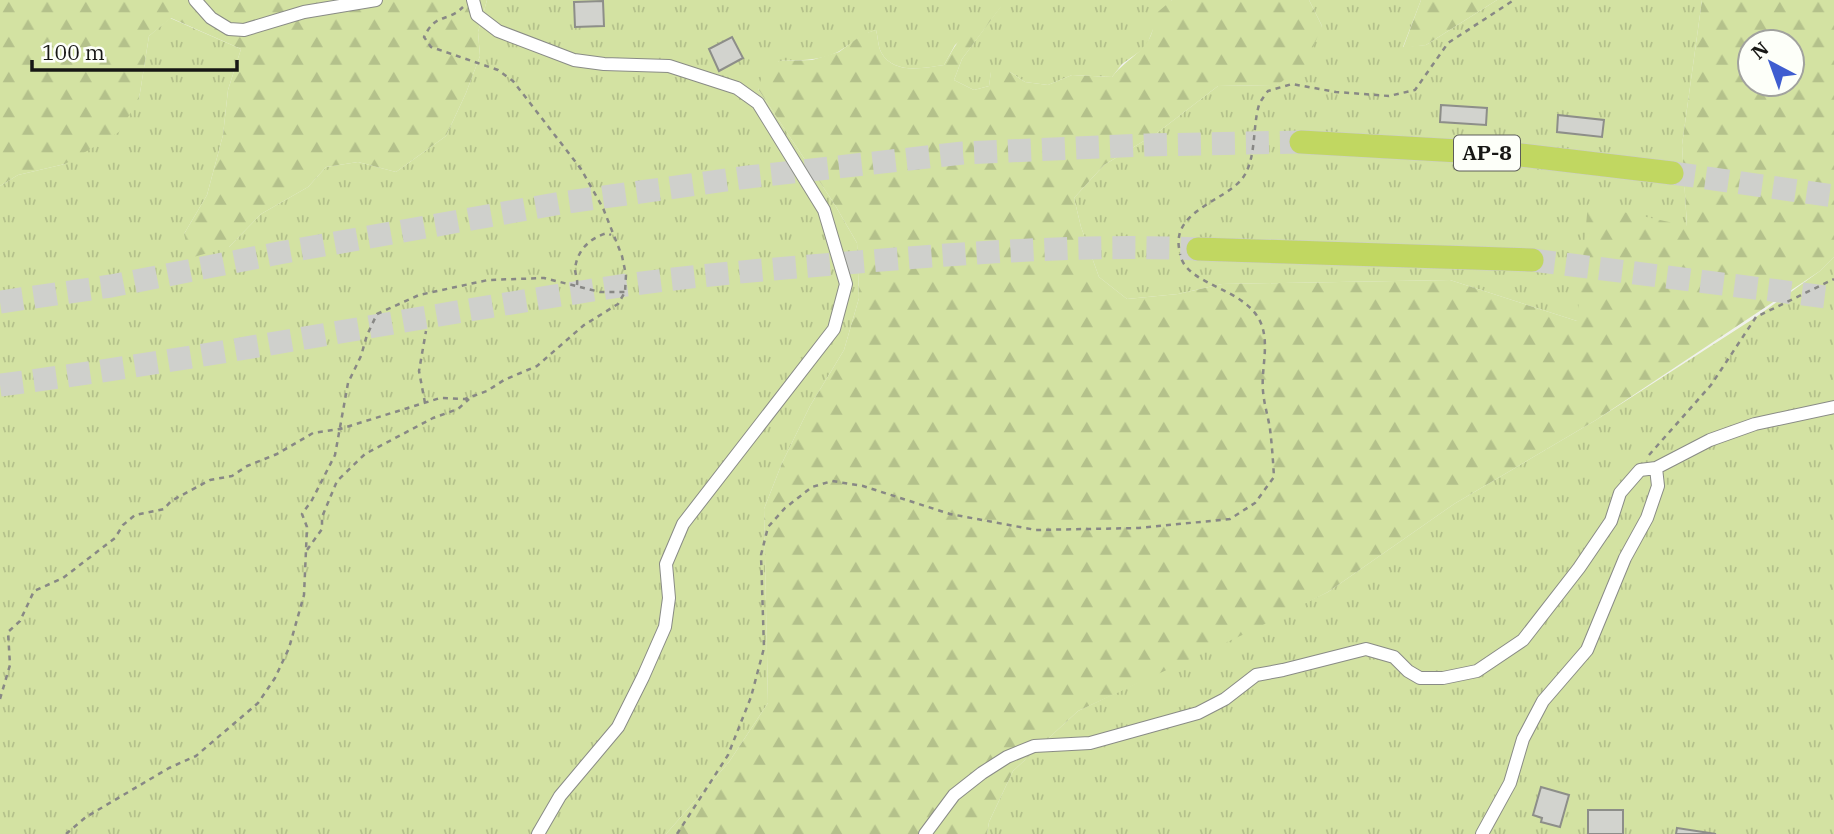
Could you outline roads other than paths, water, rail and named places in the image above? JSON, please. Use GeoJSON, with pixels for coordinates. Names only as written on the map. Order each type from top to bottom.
{"type":"FeatureCollection","features":[{"type":"Feature","properties":{"kind":"highway","name":"AP-8"},"geometry":{"type":"LineString","coordinates":[[1301,142],[1512,154],[1672,173]]}},
{"type":"Feature","properties":{"kind":"highway"},"geometry":{"type":"LineString","coordinates":[[1198,249],[1532,260]]}},
{"type":"Feature","properties":{"kind":"street"},"geometry":{"type":"LineString","coordinates":[[195,0],[211,18],[229,29],[244,30],[304,12],[376,0]]}},
{"type":"Feature","properties":{"kind":"street"},"geometry":{"type":"LineString","coordinates":[[472,0],[477,15],[498,31],[574,60],[604,64],[669,66],[737,88],[758,103],[824,210],[846,284],[834,329],[683,524],[666,564],[669,598],[665,627],[643,677],[618,727],[560,796],[538,834]]}},
{"type":"Feature","properties":{"kind":"street"},"geometry":{"type":"LineString","coordinates":[[925,834],[954,795],[1007,757],[1034,746],[1090,743],[1198,713],[1225,699],[1256,675],[1366,649],[1394,657],[1420,678],[1443,678],[1477,671],[1523,640],[1598,540],[1611,521],[1620,493],[1640,470],[1656,468],[1710,440],[1744,428],[1834,407]]}},
{"type":"Feature","properties":{"kind":"street"},"geometry":{"type":"LineString","coordinates":[[1482,834],[1510,783],[1522,738],[1543,701],[1587,650],[1625,558],[1647,518],[1658,486],[1656,468]]}},
{"type":"Feature","properties":{"kind":"tunnel"},"geometry":{"type":"LineString","coordinates":[[0,302],[111,286],[561,203],[748,177],[963,153],[1301,142]]}},
{"type":"Feature","properties":{"kind":"tunnel"},"geometry":{"type":"LineString","coordinates":[[1672,173],[1834,196]]}},
{"type":"Feature","properties":{"kind":"tunnel"},"geometry":{"type":"LineString","coordinates":[[0,385],[147,364],[619,286],[684,278],[1022,250],[1198,249]]}},
{"type":"Feature","properties":{"kind":"tunnel"},"geometry":{"type":"LineString","coordinates":[[1532,260],[1834,298]]}}]}
